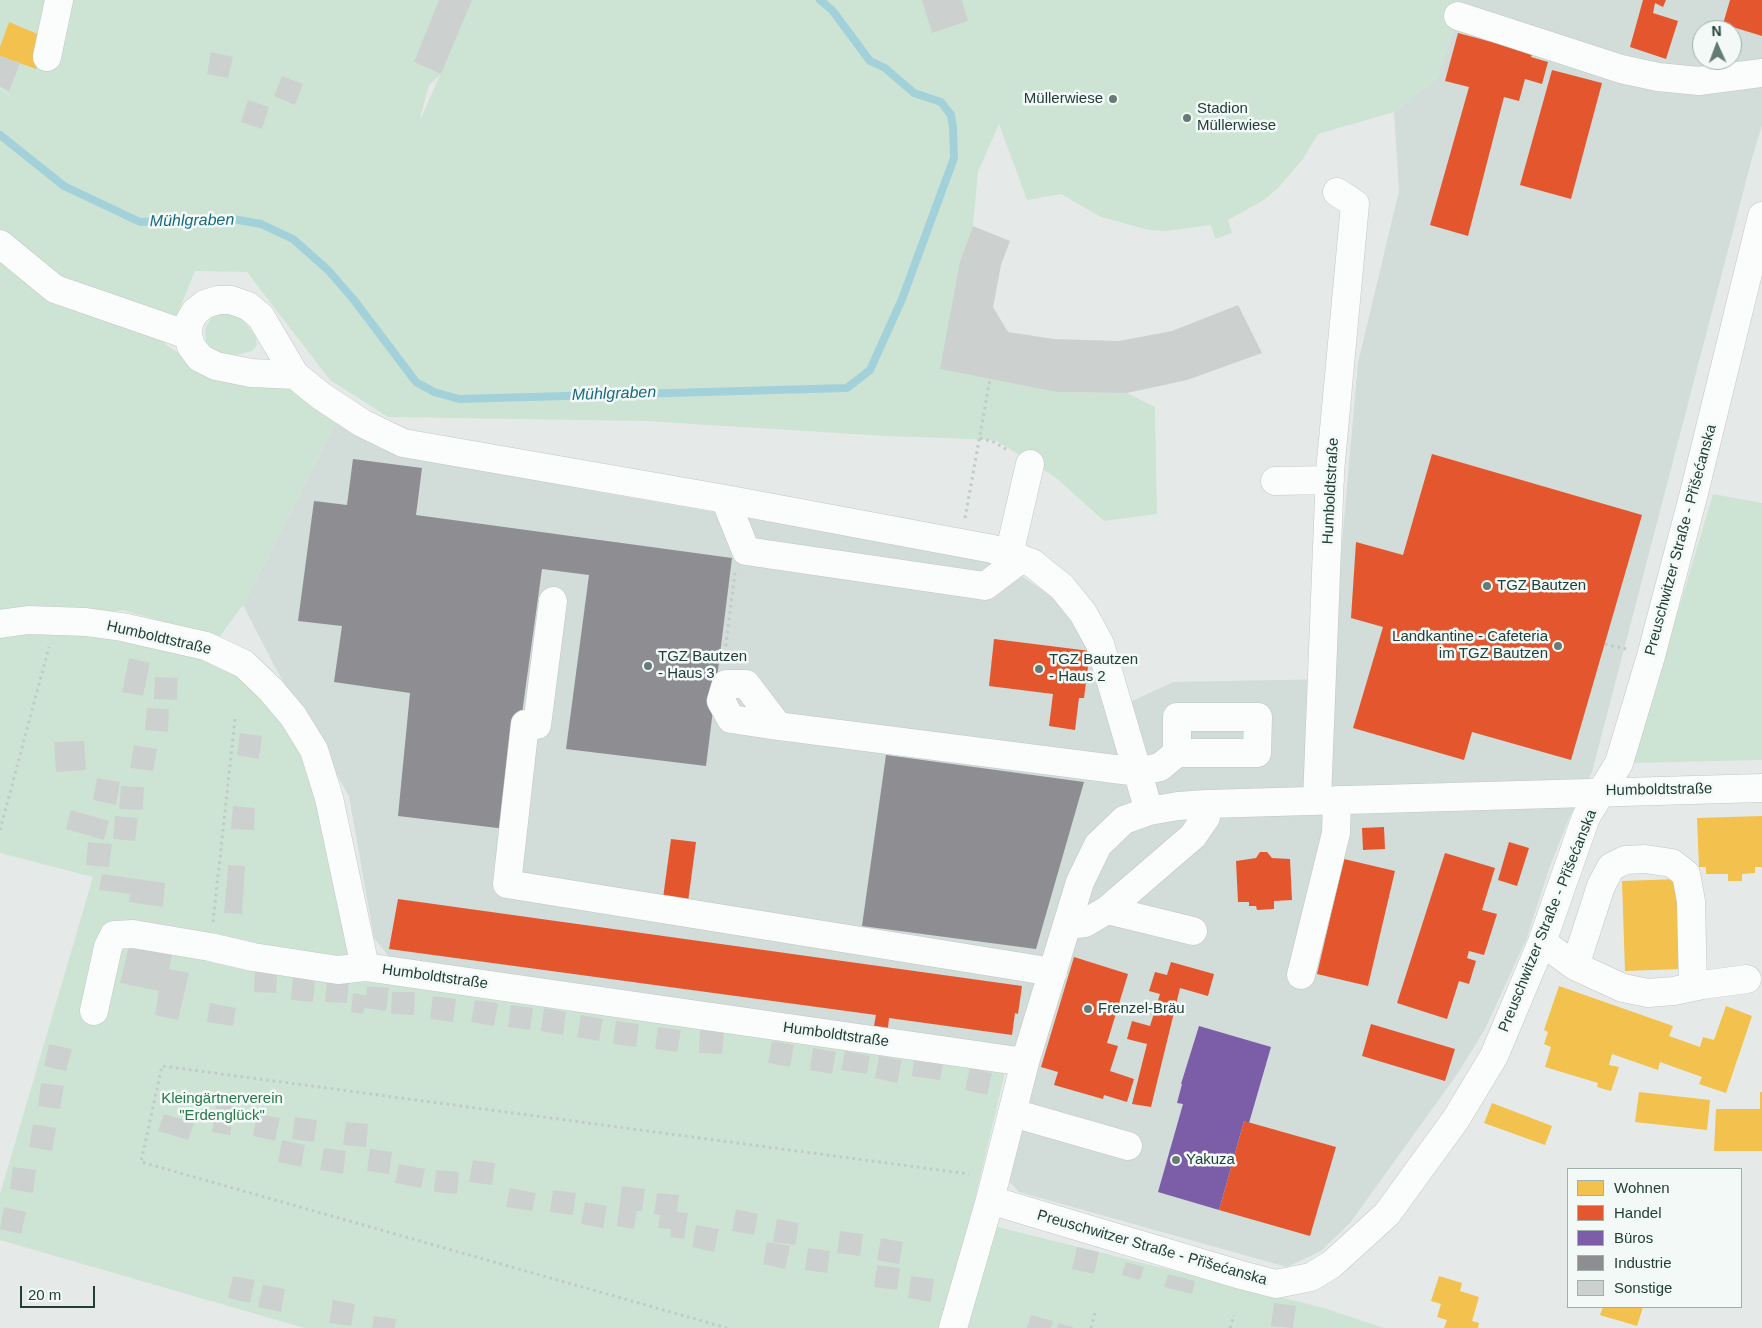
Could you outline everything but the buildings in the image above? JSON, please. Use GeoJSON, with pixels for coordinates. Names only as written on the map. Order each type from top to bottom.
{"type":"FeatureCollection","features":[{"type":"Feature","properties":{"kind":"street"},"geometry":{"type":"LineString","coordinates":[[47,57],[59,0]]}},
{"type":"Feature","properties":{"kind":"street"},"geometry":{"type":"LineString","coordinates":[[1458,16],[1621,70],[1658,77],[1699,81],[1762,73]]}},
{"type":"Feature","properties":{"kind":"street","name":"Humboldtstraße"},"geometry":{"type":"LineString","coordinates":[[1327,800],[1330,480],[1355,204],[1337,192]]}},
{"type":"Feature","properties":{"kind":"street","name":"Preuschwitzer Straße - Přišećanska"},"geometry":{"type":"LineString","coordinates":[[993,1189],[1240,1275],[1276,1284],[1311,1278],[1332,1264],[1387,1214],[1456,1119],[1494,1056],[1542,942],[1586,817],[1619,763],[1651,656],[1694,493],[1762,216]]}},
{"type":"Feature","properties":{"kind":"street"},"geometry":{"type":"LineString","coordinates":[[0,244],[55,289],[188,335]]}},
{"type":"Feature","properties":{"kind":"street"},"geometry":{"type":"LineString","coordinates":[[295,375],[251,373],[216,366],[200,358],[191,346],[188,335],[189,322],[195,312],[204,304],[218,300],[231,300],[248,306],[261,318],[295,375],[362,423],[403,443],[725,499],[993,549],[1032,563],[1062,587],[1083,613],[1100,644],[1150,812]]}},
{"type":"Feature","properties":{"kind":"street"},"geometry":{"type":"LineString","coordinates":[[725,499],[746,551],[984,586],[1015,557],[1030,464]]}},
{"type":"Feature","properties":{"kind":"street"},"geometry":{"type":"LineString","coordinates":[[1275,481],[1330,480]]}},
{"type":"Feature","properties":{"kind":"street"},"geometry":{"type":"LineString","coordinates":[[553,600],[537,725],[525,724],[506,884],[1053,972]]}},
{"type":"Feature","properties":{"kind":"street","name":"Humboldtstraße"},"geometry":{"type":"LineString","coordinates":[[0,624],[28,620],[86,622],[122,627],[206,646],[244,664],[271,690],[293,716],[314,750],[329,798],[365,967],[1025,1062]]}},
{"type":"Feature","properties":{"kind":"street"},"geometry":{"type":"LineString","coordinates":[[726,684],[721,701],[730,719],[1138,772],[1160,767],[1177,753]]}},
{"type":"Feature","properties":{"kind":"street","name":"Humboldtstraße"},"geometry":{"type":"LineString","coordinates":[[953,1328],[993,1189],[1025,1062],[1080,882],[1098,845],[1124,820],[1178,806],[1207,804],[1762,788]]}},
{"type":"Feature","properties":{"kind":"street"},"geometry":{"type":"LineString","coordinates":[[1301,974],[1336,832],[1327,800]]}},
{"type":"Feature","properties":{"kind":"street"},"geometry":{"type":"LineString","coordinates":[[1068,922],[1076,924],[1085,923],[1107,910],[1193,836],[1206,817],[1207,804]]}},
{"type":"Feature","properties":{"kind":"street"},"geometry":{"type":"LineString","coordinates":[[1575,966],[1601,886],[1611,867],[1625,860],[1645,859],[1672,863],[1686,874],[1691,901],[1693,987]]}},
{"type":"Feature","properties":{"kind":"street"},"geometry":{"type":"LineString","coordinates":[[1107,910],[1192,931]]}},
{"type":"Feature","properties":{"kind":"street"},"geometry":{"type":"LineString","coordinates":[[94,1011],[108,947],[114,935],[133,934],[253,957],[338,970],[365,967]]}},
{"type":"Feature","properties":{"kind":"street"},"geometry":{"type":"LineString","coordinates":[[1542,942],[1575,966],[1623,988],[1648,993],[1674,991],[1748,979]]}},
{"type":"Feature","properties":{"kind":"street"},"geometry":{"type":"LineString","coordinates":[[1013,1113],[1128,1146]]}},
{"type":"Feature","properties":{"kind":"path"},"geometry":{"type":"LineString","coordinates":[[961,543],[990,379]]}},
{"type":"Feature","properties":{"kind":"path"},"geometry":{"type":"LineString","coordinates":[[726,684],[723,666],[736,564]]}},
{"type":"Feature","properties":{"kind":"path"},"geometry":{"type":"LineString","coordinates":[[0,830],[56,621]]}},
{"type":"Feature","properties":{"kind":"path"},"geometry":{"type":"LineString","coordinates":[[210,948],[235,719]]}},
{"type":"Feature","properties":{"kind":"path"},"geometry":{"type":"LineString","coordinates":[[727,1328],[141,1162],[162,1066],[993,1189]]}},
{"type":"Feature","properties":{"kind":"path"},"geometry":{"type":"LineString","coordinates":[[1091,1328],[1096,1309]]}},
{"type":"Feature","properties":{"kind":"path"},"geometry":{"type":"LineString","coordinates":[[1230,1328],[1234,1315]]}},
{"type":"Feature","properties":{"kind":"shaded area"},"geometry":{"type":"Polygon","coordinates":[[[1458,0],[1762,0],[1762,125],[1592,772],[1568,821],[1550,866],[1526,940],[1485,1029],[1458,1073],[1350,1223],[1321,1251],[1287,1267],[1019,1192],[1008,1180],[1039,1052],[390,958],[374,938],[349,796],[275,667],[243,605],[336,422],[381,449],[604,493],[1001,562],[1060,602],[1089,639],[1109,712],[1173,682],[1330,679],[1358,363],[1399,191],[1394,112],[1437,78],[1460,8],[1458,0]]]}},
{"type":"Feature","properties":{"kind":"green space"},"geometry":{"type":"Polygon","coordinates":[[[0,0],[1458,0],[1460,7],[1437,78],[1394,112],[1318,134],[1303,159],[1278,188],[1264,200],[1228,220],[1232,233],[1215,239],[1211,225],[1167,231],[1149,230],[1101,217],[1061,194],[1027,200],[999,124],[978,172],[973,226],[960,261],[941,369],[1056,392],[1127,393],[1155,407],[1157,514],[1104,521],[1055,477],[995,440],[886,436],[645,421],[388,417],[330,380],[247,272],[195,271],[165,344],[202,369],[240,385],[289,388],[336,422],[243,605],[215,643],[178,634],[154,619],[122,610],[91,615],[0,616],[0,88],[18,102],[0,87],[0,0]],[[440,75],[429,85],[421,118],[440,75]]]}},
{"type":"Feature","properties":{"kind":"green space"},"geometry":{"type":"Polygon","coordinates":[[[231,312],[243,319],[256,337],[257,345],[252,351],[237,355],[223,354],[216,352],[206,342],[205,329],[212,316],[217,313],[231,312]]]}},
{"type":"Feature","properties":{"kind":"green space"},"geometry":{"type":"Polygon","coordinates":[[[1713,494],[1762,503],[1762,760],[1633,763],[1713,494]]]}},
{"type":"Feature","properties":{"kind":"green space","name":"Kleingärtnerverein \"Erdenglück\""},"geometry":{"type":"Polygon","coordinates":[[[0,631],[130,638],[237,668],[308,753],[359,978],[1006,1068],[970,1220],[1324,1308],[1384,1328],[304,1328],[0,1240],[0,1194],[93,877],[0,853],[0,631]]]}},
{"type":"Feature","properties":{"kind":"waterway","name":"Mühlgraben"},"geometry":{"type":"LineString","coordinates":[[0,135],[64,186],[140,222],[233,219],[261,224],[293,239],[328,270],[354,300],[416,382],[434,392],[459,399],[847,388],[870,370],[902,299],[954,158],[953,127],[951,115],[941,102],[914,93],[885,68],[870,61],[832,10],[820,0]]}},
{"type":"Feature","properties":{"kind":"place","name":"Müllerwiese"},"geometry":{"type":"Point","coordinates":[1113,99]}},
{"type":"Feature","properties":{"kind":"place","name":"Stadion Müllerwiese"},"geometry":{"type":"Point","coordinates":[1187,118]}},
{"type":"Feature","properties":{"kind":"place","name":"TGZ Bautzen"},"geometry":{"type":"Point","coordinates":[1487,586]}},
{"type":"Feature","properties":{"kind":"place","name":"Landkantine - Cafeteria im TGZ Bautzen"},"geometry":{"type":"Point","coordinates":[1558,646]}},
{"type":"Feature","properties":{"kind":"place","name":"TGZ Bautzen - Haus 3"},"geometry":{"type":"Point","coordinates":[648,666]}},
{"type":"Feature","properties":{"kind":"place","name":"TGZ Bautzen - Haus 2"},"geometry":{"type":"Point","coordinates":[1039,669]}},
{"type":"Feature","properties":{"kind":"place","name":"Frenzel-Bräu"},"geometry":{"type":"Point","coordinates":[1088,1009]}},
{"type":"Feature","properties":{"kind":"place","name":"Yakuza"},"geometry":{"type":"Point","coordinates":[1176,1160]}}]}
